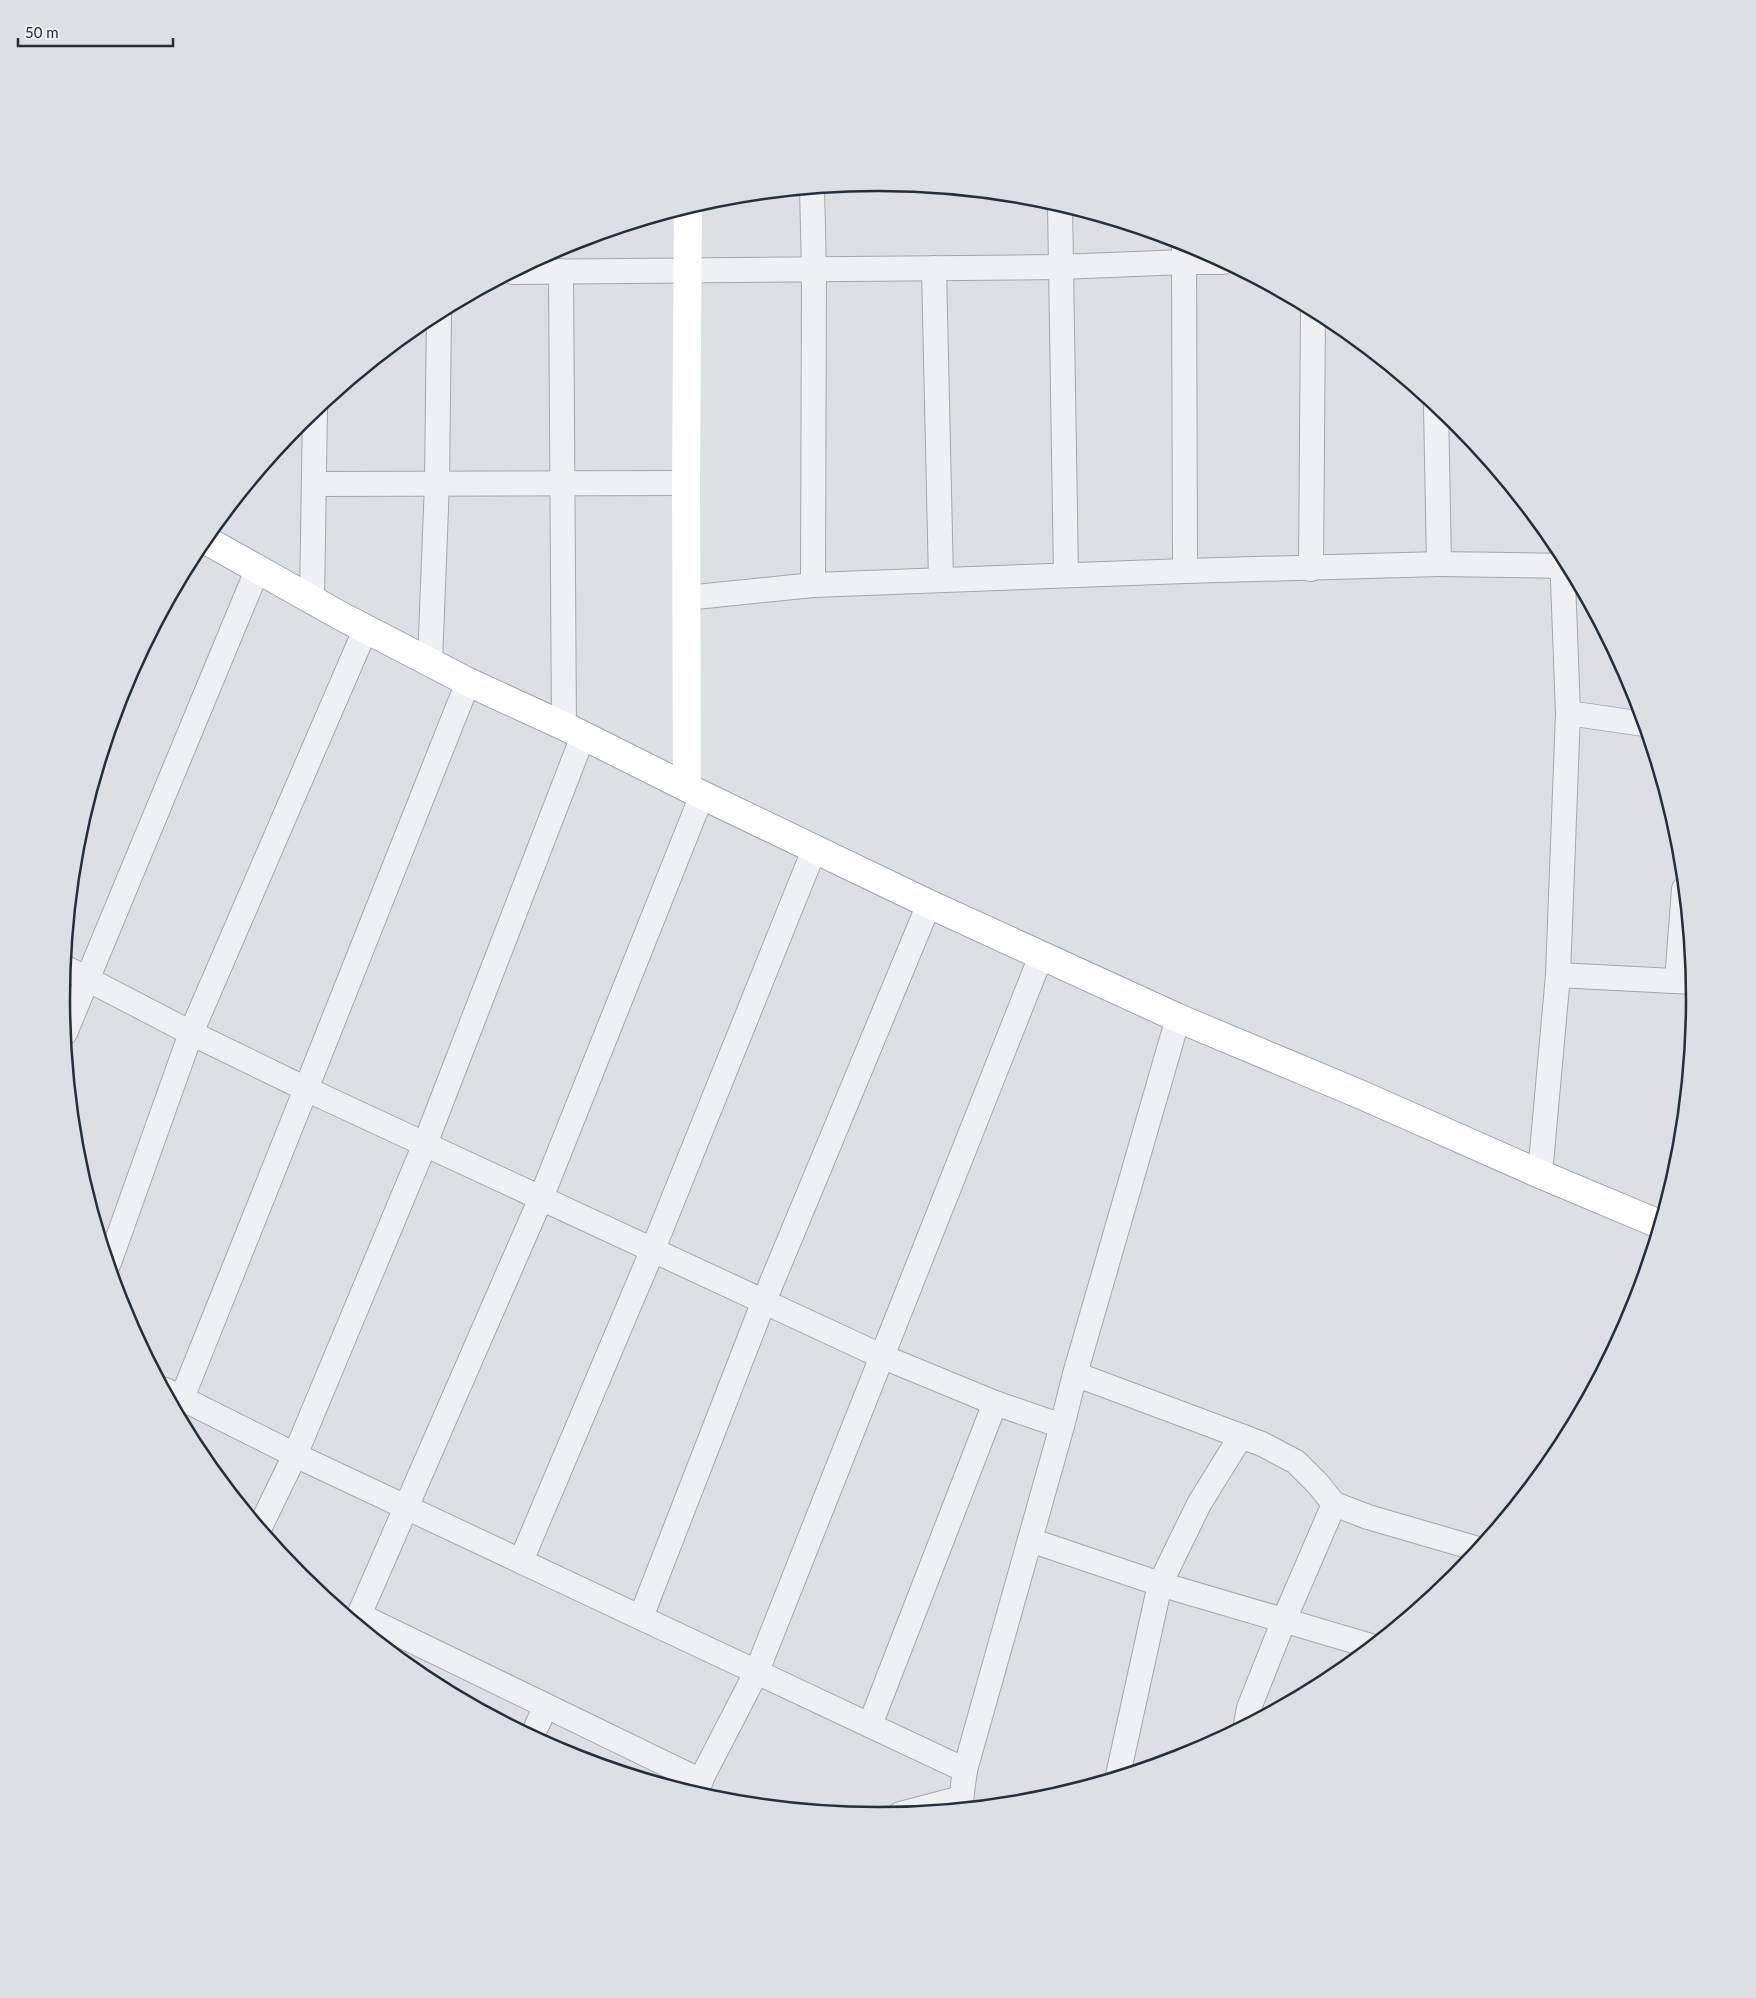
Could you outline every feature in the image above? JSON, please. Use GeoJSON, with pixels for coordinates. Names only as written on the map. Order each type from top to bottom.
{"type":"FeatureCollection","features":[{"type":"Feature","properties":{"kind":"main road"},"geometry":{"type":"LineString","coordinates":[[688,215],[686,598],[694,791]]}},
{"type":"Feature","properties":{"kind":"main road"},"geometry":{"type":"LineString","coordinates":[[211,543],[312,600],[468,682],[574,731],[814,850],[1178,1018],[1364,1096],[1654,1222]]}},
{"type":"Feature","properties":{"kind":"street"},"geometry":{"type":"LineString","coordinates":[[812,194],[814,270],[812,585]]}},
{"type":"Feature","properties":{"kind":"street"},"geometry":{"type":"LineString","coordinates":[[1060,213],[1066,575]]}},
{"type":"Feature","properties":{"kind":"street"},"geometry":{"type":"LineString","coordinates":[[526,272],[1060,267],[1184,252],[1185,571]]}},
{"type":"Feature","properties":{"kind":"street"},"geometry":{"type":"LineString","coordinates":[[934,268],[941,580]]}},
{"type":"Feature","properties":{"kind":"street"},"geometry":{"type":"LineString","coordinates":[[263,1522],[295,1455],[425,1144],[574,731],[562,482],[561,271]]}},
{"type":"Feature","properties":{"kind":"street"},"geometry":{"type":"LineString","coordinates":[[1311,569],[1313,318]]}},
{"type":"Feature","properties":{"kind":"street"},"geometry":{"type":"LineString","coordinates":[[430,662],[437,484],[439,321]]}},
{"type":"Feature","properties":{"kind":"street"},"geometry":{"type":"LineString","coordinates":[[1436,416],[1439,564]]}},
{"type":"Feature","properties":{"kind":"street"},"geometry":{"type":"LineString","coordinates":[[312,600],[315,420]]}},
{"type":"Feature","properties":{"kind":"street"},"geometry":{"type":"LineString","coordinates":[[315,484],[562,482],[686,484]]}},
{"type":"Feature","properties":{"kind":"street"},"geometry":{"type":"LineString","coordinates":[[686,598],[812,585],[1185,571],[1558,562]]}},
{"type":"Feature","properties":{"kind":"street"},"geometry":{"type":"LineString","coordinates":[[71,1019],[258,568]]}},
{"type":"Feature","properties":{"kind":"street"},"geometry":{"type":"LineString","coordinates":[[1540,1174],[1558,975],[1568,713],[1564,573]]}},
{"type":"Feature","properties":{"kind":"street"},"geometry":{"type":"LineString","coordinates":[[112,1255],[191,1033],[366,628]]}},
{"type":"Feature","properties":{"kind":"street"},"geometry":{"type":"LineString","coordinates":[[468,682],[306,1089],[174,1394],[295,1455],[965,1770]]}},
{"type":"Feature","properties":{"kind":"street"},"geometry":{"type":"LineString","coordinates":[[1568,713],[1637,723]]}},
{"type":"Feature","properties":{"kind":"street"},"geometry":{"type":"LineString","coordinates":[[359,1617],[541,1198],[694,791]]}},
{"type":"Feature","properties":{"kind":"street"},"geometry":{"type":"LineString","coordinates":[[521,1562],[653,1249],[814,850]]}},
{"type":"Feature","properties":{"kind":"street"},"geometry":{"type":"LineString","coordinates":[[641,1617],[764,1301],[929,904]]}},
{"type":"Feature","properties":{"kind":"street"},"geometry":{"type":"LineString","coordinates":[[699,1786],[757,1672],[1041,956]]}},
{"type":"Feature","properties":{"kind":"street"},"geometry":{"type":"LineString","coordinates":[[1558,975],[1685,982],[1685,969]]}},
{"type":"Feature","properties":{"kind":"street"},"geometry":{"type":"LineString","coordinates":[[71,971],[191,1033],[306,1089],[881,1356],[995,1402],[1062,1426]]}},
{"type":"Feature","properties":{"kind":"street"},"geometry":{"type":"LineString","coordinates":[[961,1802],[965,1770],[1075,1374],[1178,1018]]}},
{"type":"Feature","properties":{"kind":"street"},"geometry":{"type":"LineString","coordinates":[[1075,1374],[1241,1436],[1296,1462],[1318,1484],[1334,1504],[1368,1517],[1471,1547]]}},
{"type":"Feature","properties":{"kind":"street"},"geometry":{"type":"LineString","coordinates":[[870,1725],[995,1402]]}},
{"type":"Feature","properties":{"kind":"street"},"geometry":{"type":"LineString","coordinates":[[1119,1769],[1160,1584],[1200,1504],[1241,1436]]}},
{"type":"Feature","properties":{"kind":"street"},"geometry":{"type":"LineString","coordinates":[[1247,1718],[1249,1708],[1284,1620],[1334,1504]]}},
{"type":"Feature","properties":{"kind":"street"},"geometry":{"type":"LineString","coordinates":[[1030,1540],[1160,1584],[1364,1644]]}},
{"type":"Feature","properties":{"kind":"street"},"geometry":{"type":"LineString","coordinates":[[364,1622],[546,1706],[694,1785]]}},
{"type":"Feature","properties":{"kind":"street"},"geometry":{"type":"LineString","coordinates":[[535,1730],[546,1706]]}}]}
